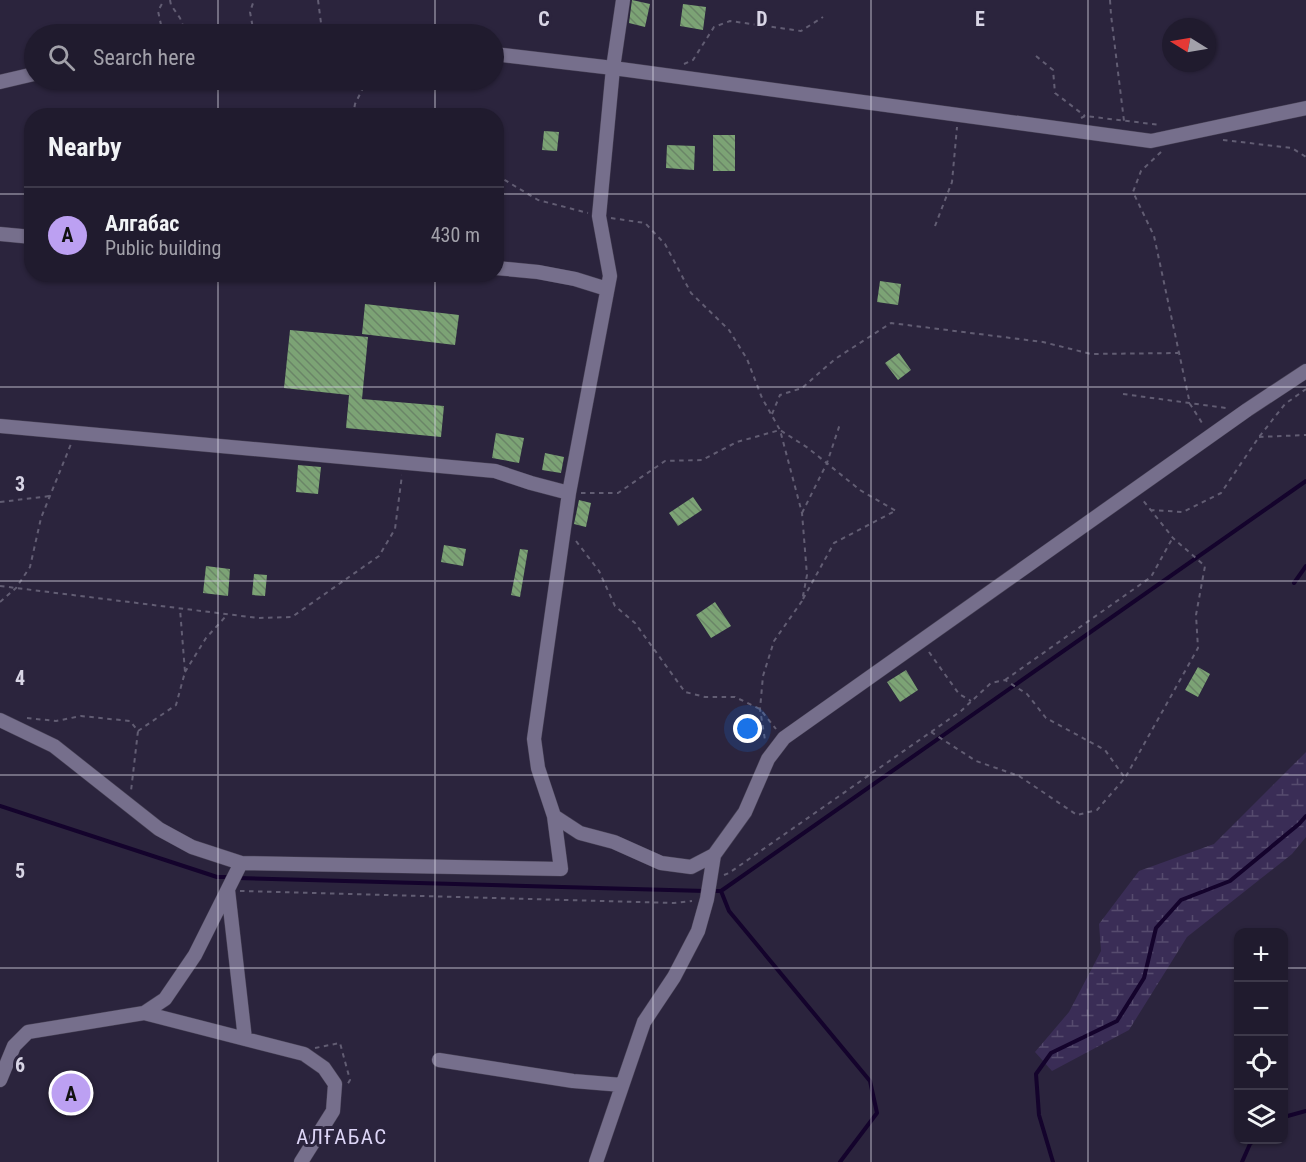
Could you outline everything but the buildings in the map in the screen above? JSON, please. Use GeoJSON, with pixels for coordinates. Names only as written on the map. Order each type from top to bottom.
{"type":"FeatureCollection","features":[{"type":"Feature","properties":{"kind":"street"},"geometry":{"type":"LineString","coordinates":[[0,720],[54,746],[159,829],[192,847],[241,863],[561,869],[554,816],[538,768],[534,739],[569,493],[609,276],[599,216],[613,68],[623,0]]}},
{"type":"Feature","properties":{"kind":"street"},"geometry":{"type":"LineString","coordinates":[[504,55],[1151,141],[1306,108]]}},
{"type":"Feature","properties":{"kind":"street"},"geometry":{"type":"LineString","coordinates":[[0,82],[24,76]]}},
{"type":"Feature","properties":{"kind":"street"},"geometry":{"type":"LineString","coordinates":[[0,234],[24,236]]}},
{"type":"Feature","properties":{"kind":"street"},"geometry":{"type":"LineString","coordinates":[[504,269],[566,277],[607,290]]}},
{"type":"Feature","properties":{"kind":"street"},"geometry":{"type":"LineString","coordinates":[[596,1162],[644,1022],[674,977],[698,931],[707,899],[714,855],[745,812],[768,759],[784,738],[1210,436],[1306,371]]}},
{"type":"Feature","properties":{"kind":"street"},"geometry":{"type":"LineString","coordinates":[[0,426],[495,471],[569,493]]}},
{"type":"Feature","properties":{"kind":"street"},"geometry":{"type":"LineString","coordinates":[[554,816],[580,833],[614,842],[661,863],[691,867],[714,855]]}},
{"type":"Feature","properties":{"kind":"street"},"geometry":{"type":"LineString","coordinates":[[144,1013],[165,999],[195,955],[241,863]]}},
{"type":"Feature","properties":{"kind":"street"},"geometry":{"type":"LineString","coordinates":[[228,890],[245,1039]]}},
{"type":"Feature","properties":{"kind":"street"},"geometry":{"type":"LineString","coordinates":[[0,1080],[14,1046],[28,1032],[144,1013],[304,1054],[324,1068],[335,1084],[333,1111],[301,1162]]}},
{"type":"Feature","properties":{"kind":"street"},"geometry":{"type":"LineString","coordinates":[[439,1060],[573,1081],[622,1085]]}},
{"type":"Feature","properties":{"kind":"path"},"geometry":{"type":"LineString","coordinates":[[161,24],[158,11],[164,0]]}},
{"type":"Feature","properties":{"kind":"path"},"geometry":{"type":"LineString","coordinates":[[171,0],[171,5],[182,24]]}},
{"type":"Feature","properties":{"kind":"path"},"geometry":{"type":"LineString","coordinates":[[252,24],[250,12],[254,0]]}},
{"type":"Feature","properties":{"kind":"path"},"geometry":{"type":"LineString","coordinates":[[318,0],[319,24]]}},
{"type":"Feature","properties":{"kind":"path"},"geometry":{"type":"LineString","coordinates":[[1110,0],[1124,121]]}},
{"type":"Feature","properties":{"kind":"path"},"geometry":{"type":"LineString","coordinates":[[683,65],[693,60],[714,27],[730,21],[801,31],[824,17]]}},
{"type":"Feature","properties":{"kind":"path"},"geometry":{"type":"LineString","coordinates":[[1036,56],[1053,70],[1054,93],[1085,116],[1169,126]]}},
{"type":"Feature","properties":{"kind":"path"},"geometry":{"type":"LineString","coordinates":[[354,108],[362,90]]}},
{"type":"Feature","properties":{"kind":"path"},"geometry":{"type":"LineString","coordinates":[[935,226],[952,182],[958,115]]}},
{"type":"Feature","properties":{"kind":"path"},"geometry":{"type":"LineString","coordinates":[[1062,129],[1085,116]]}},
{"type":"Feature","properties":{"kind":"path"},"geometry":{"type":"LineString","coordinates":[[1213,139],[1292,148],[1306,157]]}},
{"type":"Feature","properties":{"kind":"path"},"geometry":{"type":"LineString","coordinates":[[1164,149],[1141,171],[1133,192],[1154,236],[1190,404],[1210,436]]}},
{"type":"Feature","properties":{"kind":"path"},"geometry":{"type":"LineString","coordinates":[[504,179],[538,200],[599,216],[645,223],[665,244],[691,293],[729,330],[747,359],[762,398],[780,430],[802,513],[807,575],[802,601]]}},
{"type":"Feature","properties":{"kind":"path"},"geometry":{"type":"LineString","coordinates":[[771,414],[780,395],[802,388],[835,359],[891,324],[1043,342],[1091,354],[1178,353]]}},
{"type":"Feature","properties":{"kind":"path"},"geometry":{"type":"LineString","coordinates":[[1150,510],[1183,512],[1221,492],[1285,404],[1306,389]]}},
{"type":"Feature","properties":{"kind":"path"},"geometry":{"type":"LineString","coordinates":[[1123,394],[1247,410]]}},
{"type":"Feature","properties":{"kind":"path"},"geometry":{"type":"LineString","coordinates":[[802,513],[827,463],[840,424]]}},
{"type":"Feature","properties":{"kind":"path"},"geometry":{"type":"LineString","coordinates":[[569,493],[618,493],[665,461],[702,460],[737,442],[780,430],[808,448],[860,490],[896,512],[834,543],[802,601],[774,641],[763,676],[760,709],[768,759]]}},
{"type":"Feature","properties":{"kind":"path"},"geometry":{"type":"LineString","coordinates":[[0,602],[16,588],[30,567],[41,518],[75,432]]}},
{"type":"Feature","properties":{"kind":"path"},"geometry":{"type":"LineString","coordinates":[[1259,437],[1306,435]]}},
{"type":"Feature","properties":{"kind":"path"},"geometry":{"type":"LineString","coordinates":[[0,586],[227,615],[258,618],[292,617],[379,556],[395,529],[404,462]]}},
{"type":"Feature","properties":{"kind":"path"},"geometry":{"type":"LineString","coordinates":[[931,732],[976,761],[1019,777],[1077,814],[1097,810],[1125,778],[1198,648],[1196,615],[1205,566],[1173,538],[1135,490]]}},
{"type":"Feature","properties":{"kind":"path"},"geometry":{"type":"LineString","coordinates":[[0,502],[50,496]]}},
{"type":"Feature","properties":{"kind":"path"},"geometry":{"type":"LineString","coordinates":[[564,525],[599,571],[615,606],[635,622],[685,692],[705,697],[735,697],[760,709],[784,738]]}},
{"type":"Feature","properties":{"kind":"path"},"geometry":{"type":"LineString","coordinates":[[710,879],[729,873],[961,711],[991,683],[1005,680],[1151,577],[1173,538]]}},
{"type":"Feature","properties":{"kind":"path"},"geometry":{"type":"LineString","coordinates":[[180,609],[185,672]]}},
{"type":"Feature","properties":{"kind":"path"},"geometry":{"type":"LineString","coordinates":[[138,731],[176,705],[185,672],[206,638],[227,615]]}},
{"type":"Feature","properties":{"kind":"path"},"geometry":{"type":"LineString","coordinates":[[921,641],[959,694],[971,702]]}},
{"type":"Feature","properties":{"kind":"path"},"geometry":{"type":"LineString","coordinates":[[1005,680],[1027,694],[1046,718],[1105,750],[1125,778]]}},
{"type":"Feature","properties":{"kind":"path"},"geometry":{"type":"LineString","coordinates":[[22,718],[56,721],[81,716],[130,721],[138,731],[129,806]]}},
{"type":"Feature","properties":{"kind":"path"},"geometry":{"type":"LineString","coordinates":[[228,890],[674,903],[707,899]]}},
{"type":"Feature","properties":{"kind":"green space"},"geometry":{"type":"Polygon","coordinates":[[[1306,752],[1306,837],[1292,854],[1187,937],[1129,1030],[1052,1071],[1035,1052],[1069,1012],[1101,951],[1099,924],[1139,871],[1214,844],[1306,752]]]}},
{"type":"Feature","properties":{"kind":"waterway"},"geometry":{"type":"LineString","coordinates":[[712,891],[721,891],[1306,481]]}},
{"type":"Feature","properties":{"kind":"waterway"},"geometry":{"type":"LineString","coordinates":[[1294,583],[1306,566]]}},
{"type":"Feature","properties":{"kind":"waterway"},"geometry":{"type":"LineString","coordinates":[[0,806],[217,877],[231,877]]}},
{"type":"Feature","properties":{"kind":"waterway"},"geometry":{"type":"LineString","coordinates":[[1053,1162],[1039,1115],[1036,1074],[1051,1053],[1117,1021],[1144,978],[1156,928],[1181,900],[1230,881],[1306,816]]}},
{"type":"Feature","properties":{"kind":"waterway"},"geometry":{"type":"LineString","coordinates":[[238,878],[705,891]]}},
{"type":"Feature","properties":{"kind":"waterway"},"geometry":{"type":"LineString","coordinates":[[721,891],[729,911],[870,1081],[877,1113],[840,1162]]}},
{"type":"Feature","properties":{"kind":"waterway"},"geometry":{"type":"LineString","coordinates":[[1288,1116],[1306,1111]]}},
{"type":"Feature","properties":{"kind":"waterway"},"geometry":{"type":"LineString","coordinates":[[1242,1162],[1250,1144]]}},
{"type":"Feature","properties":{"kind":"place","name":"Алгабас"},"geometry":{"type":"Point","coordinates":[71,1093]}},
{"type":"Feature","properties":{"kind":"district","name":"АЛҒАБАС"},"geometry":{"type":"Point","coordinates":[342,1137]}}]}
